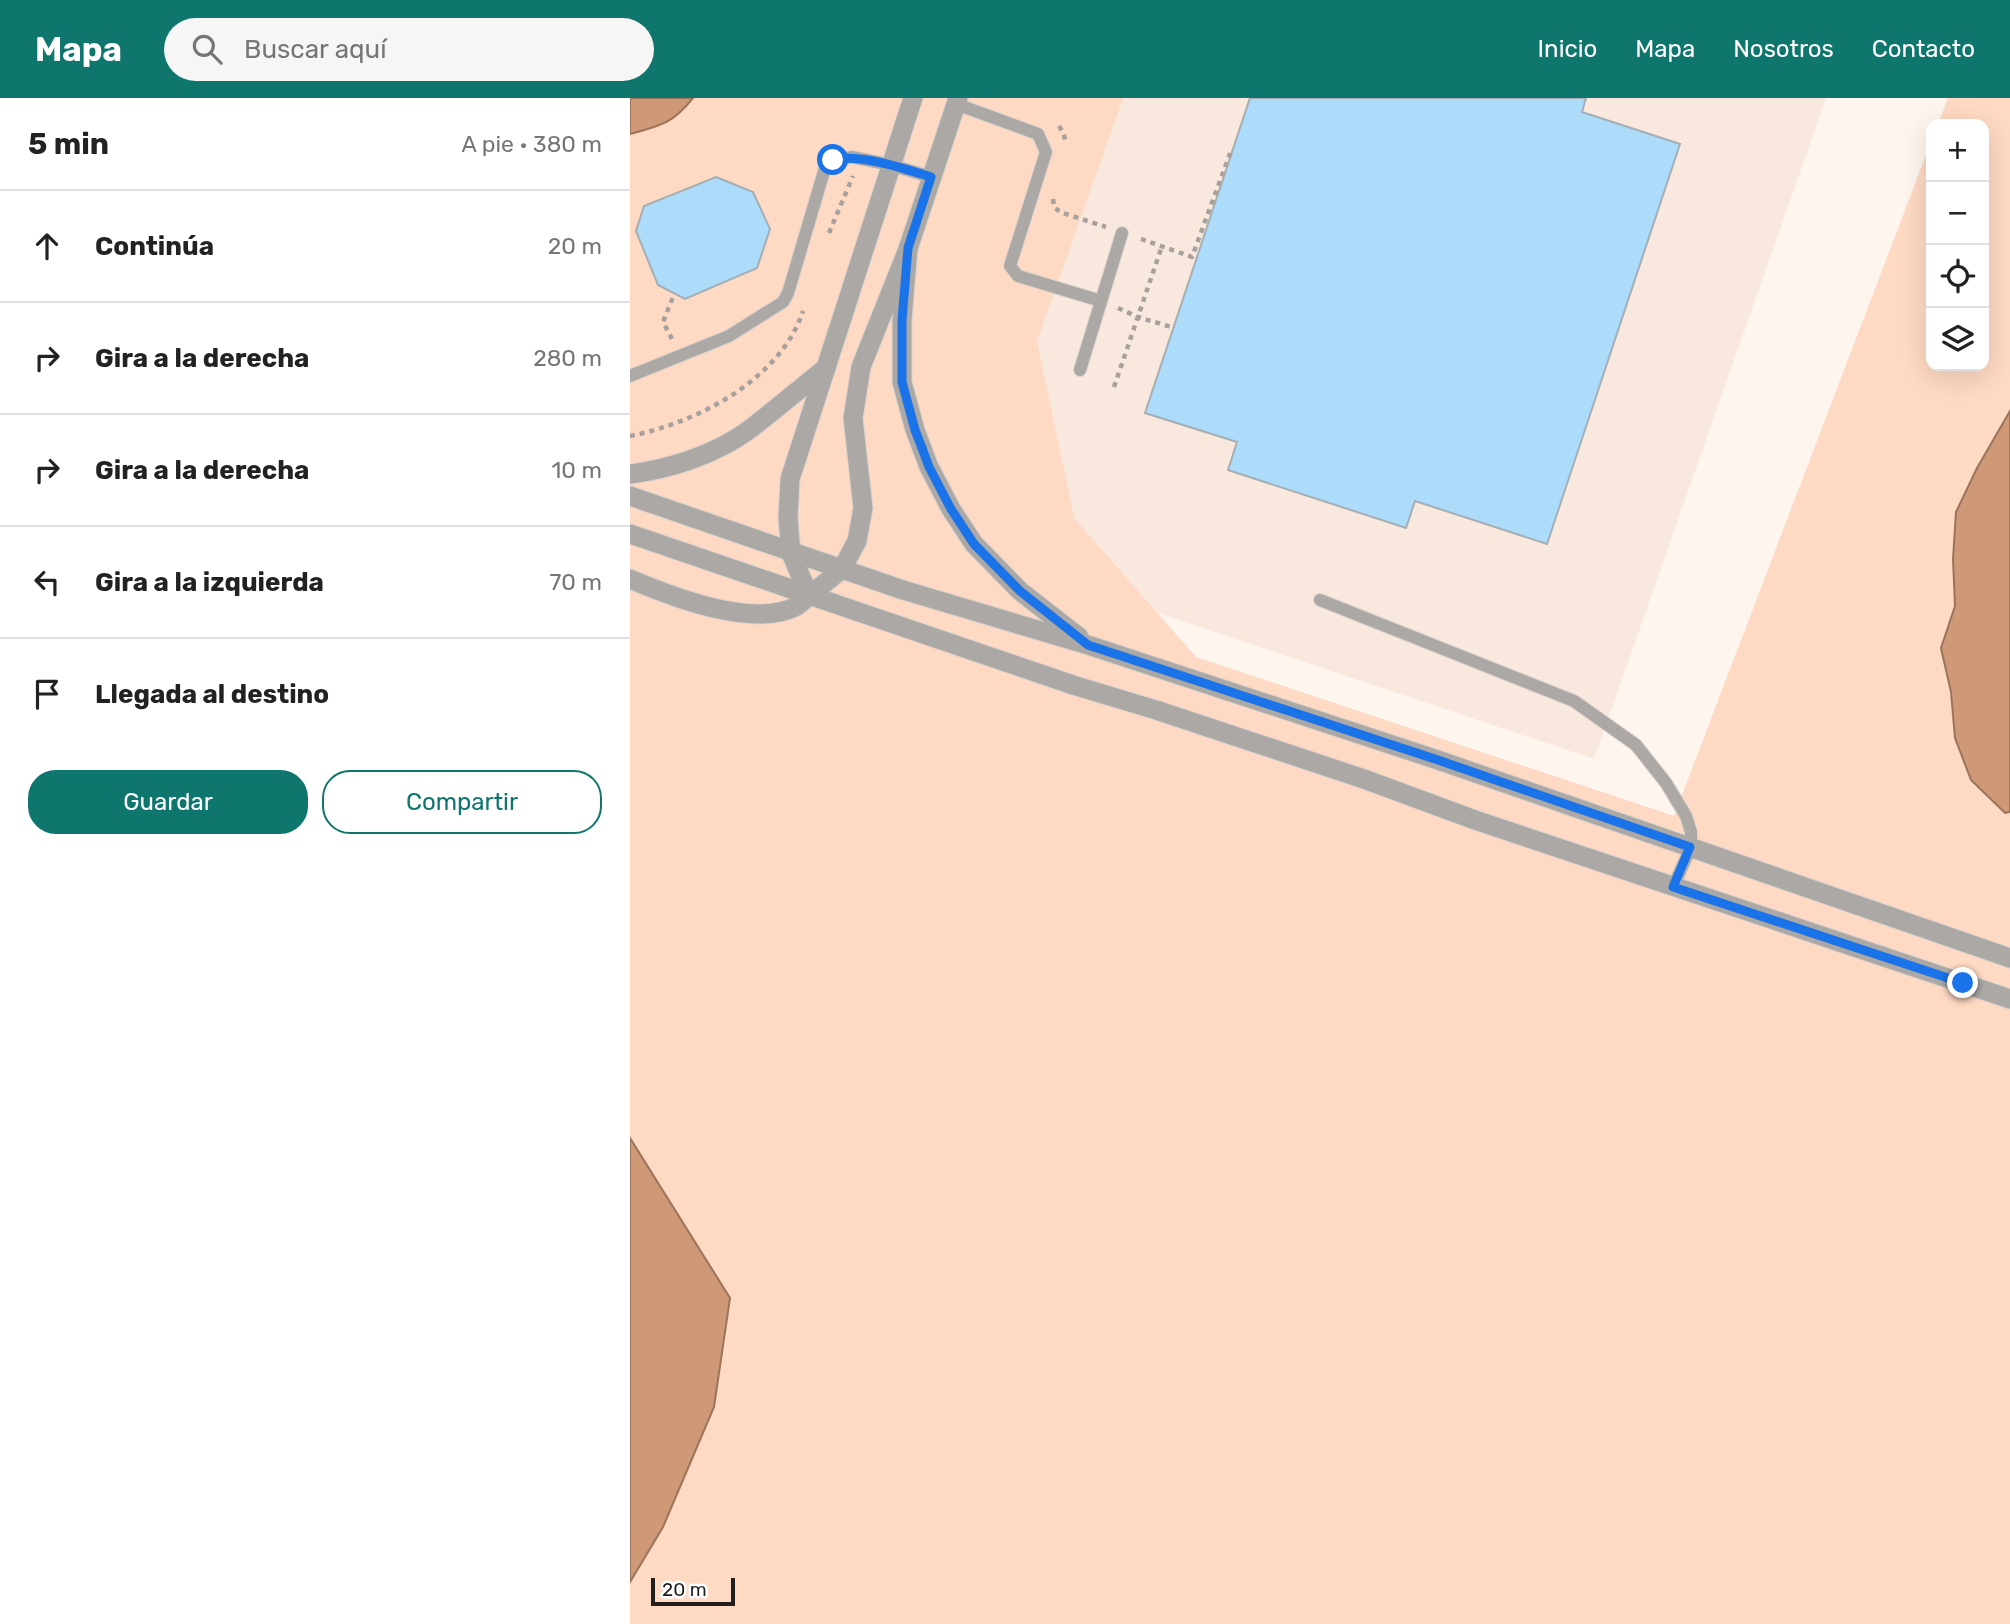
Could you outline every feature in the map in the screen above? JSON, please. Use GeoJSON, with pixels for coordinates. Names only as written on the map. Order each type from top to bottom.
{"type":"FeatureCollection","features":[{"type":"Feature","properties":{"kind":"street"},"geometry":{"type":"LineString","coordinates":[[810,596],[791,553],[788,518],[790,479],[913,98]]}},
{"type":"Feature","properties":{"kind":"street"},"geometry":{"type":"LineString","coordinates":[[630,579],[673,597],[727,612],[767,614],[796,607],[842,569],[857,541],[863,508],[853,418],[861,367],[908,248],[957,101]]}},
{"type":"Feature","properties":{"kind":"street"},"geometry":{"type":"LineString","coordinates":[[908,248],[902,320],[902,382],[915,430],[929,467],[951,509],[974,544],[1020,591],[1088,645]]}},
{"type":"Feature","properties":{"kind":"street"},"geometry":{"type":"LineString","coordinates":[[630,474],[708,453],[744,433],[826,368]]}},
{"type":"Feature","properties":{"kind":"street"},"geometry":{"type":"LineString","coordinates":[[630,496],[904,590],[1088,645],[1435,759],[2010,958]]}},
{"type":"Feature","properties":{"kind":"street"},"geometry":{"type":"LineString","coordinates":[[630,534],[2010,999]]}},
{"type":"Feature","properties":{"kind":"lane"},"geometry":{"type":"LineString","coordinates":[[957,101],[1038,134],[1046,152],[1010,266],[1018,276],[1101,301]]}},
{"type":"Feature","properties":{"kind":"lane"},"geometry":{"type":"LineString","coordinates":[[630,376],[729,336],[783,302],[825,168],[833,160],[852,157],[931,177]]}},
{"type":"Feature","properties":{"kind":"lane"},"geometry":{"type":"LineString","coordinates":[[1080,370],[1122,233]]}},
{"type":"Feature","properties":{"kind":"lane"},"geometry":{"type":"LineString","coordinates":[[1320,600],[1574,701],[1636,744],[1666,783],[1686,816],[1691,832],[1690,847],[1673,887]]}},
{"type":"Feature","properties":{"kind":"path"},"geometry":{"type":"LineString","coordinates":[[1054,119],[1063,132],[1067,146]]}},
{"type":"Feature","properties":{"kind":"path"},"geometry":{"type":"LineString","coordinates":[[1053,196],[1054,207],[1060,212],[1192,257],[1231,151]]}},
{"type":"Feature","properties":{"kind":"path"},"geometry":{"type":"LineString","coordinates":[[1114,387],[1162,246]]}},
{"type":"Feature","properties":{"kind":"path"},"geometry":{"type":"LineString","coordinates":[[663,322],[673,297]]}},
{"type":"Feature","properties":{"kind":"path"},"geometry":{"type":"LineString","coordinates":[[1101,301],[1138,317],[1171,327]]}},
{"type":"Feature","properties":{"kind":"shaded area"},"geometry":{"type":"Polygon","coordinates":[[[630,98],[1123,98],[1037,341],[1074,518],[1196,657],[1674,816],[1926,155],[1926,371],[1989,371],[1989,119],[1940,119],[1948,98],[2010,98],[2010,1624],[630,1624],[630,98]]]}},
{"type":"Feature","properties":{"kind":"shaded area"},"geometry":{"type":"Polygon","coordinates":[[[630,98],[693,98],[665,123],[630,134],[630,98]]]}},
{"type":"Feature","properties":{"kind":"shaded area"},"geometry":{"type":"Polygon","coordinates":[[[999,98],[1826,98],[1594,759],[1059,580],[999,98]]]}},
{"type":"Feature","properties":{"kind":"shaded area"},"geometry":{"type":"Polygon","coordinates":[[[2010,411],[2010,812],[2005,813],[1971,780],[1955,738],[1951,692],[1941,648],[1955,606],[1953,559],[1956,512],[1977,468],[2010,411]]]}},
{"type":"Feature","properties":{"kind":"shaded area"},"geometry":{"type":"Polygon","coordinates":[[[630,1138],[730,1298],[714,1407],[663,1527],[630,1582],[630,1138]]]}},
{"type":"Feature","properties":{"kind":"building"},"geometry":{"type":"Polygon","coordinates":[[[1250,98],[1586,98],[1582,112],[1680,144],[1547,544],[1415,501],[1406,528],[1228,470],[1237,442],[1145,413],[1250,98]]]}},
{"type":"Feature","properties":{"kind":"building"},"geometry":{"type":"Polygon","coordinates":[[[716,177],[753,192],[770,229],[757,268],[685,299],[658,285],[636,231],[644,206],[716,177]]]}},
{"type":"Feature","properties":{"kind":"route"},"geometry":{"type":"LineString","coordinates":[[833,160],[852,157],[931,177],[908,248],[902,320],[902,382],[915,430],[929,467],[951,509],[974,544],[1020,591],[1088,645],[1435,759],[1690,847],[1673,887],[1963,983]]}}]}
